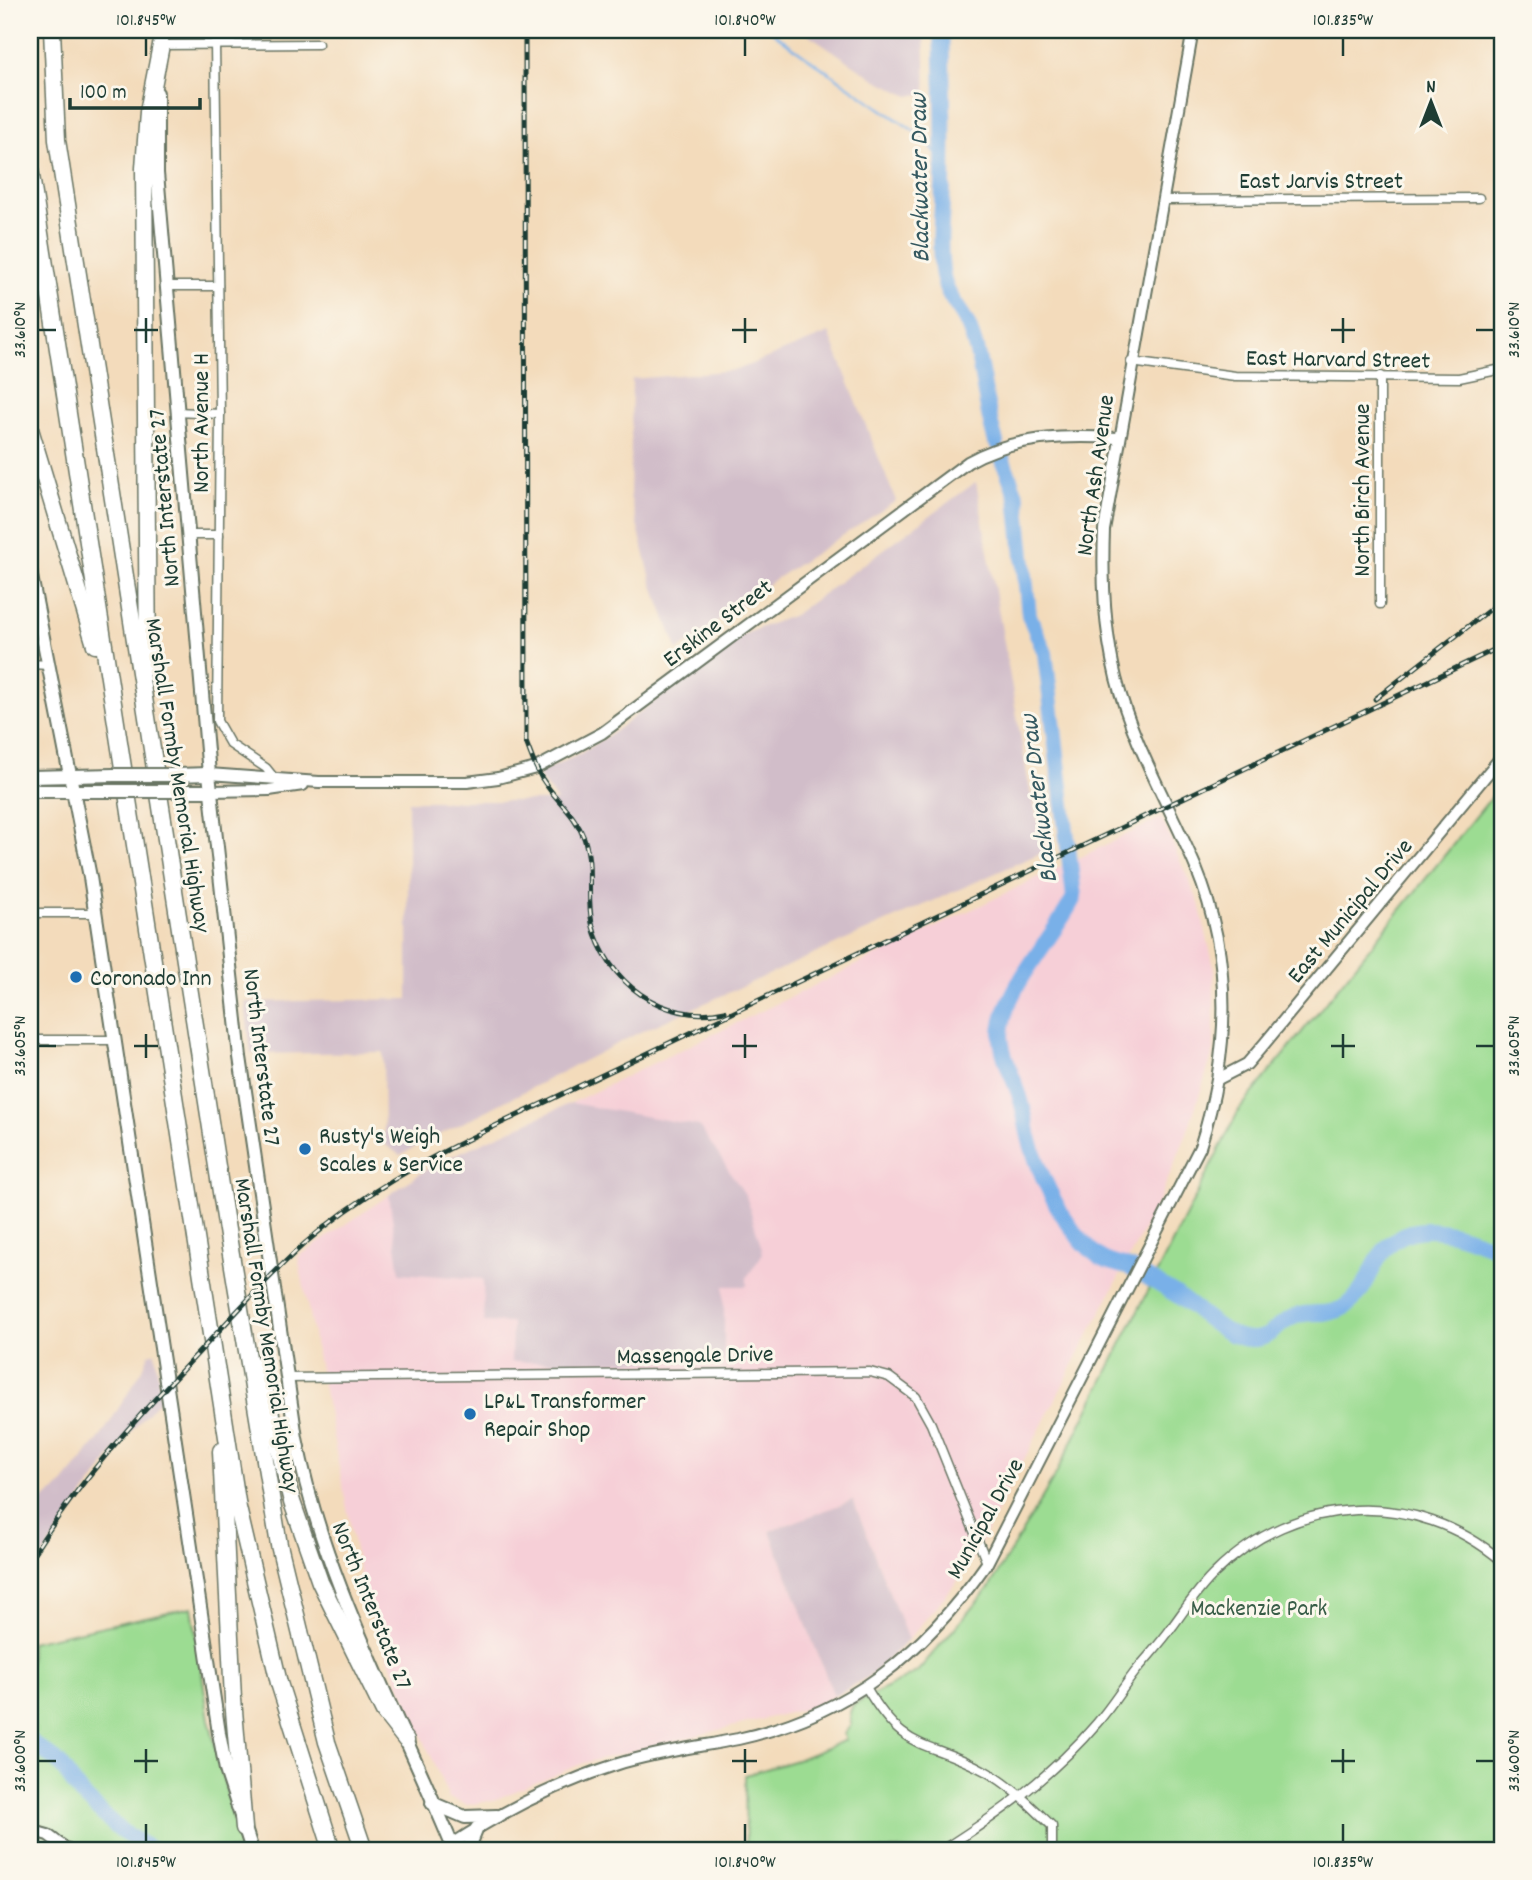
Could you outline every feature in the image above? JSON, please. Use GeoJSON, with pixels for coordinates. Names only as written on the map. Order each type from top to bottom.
{"type":"FeatureCollection","features":[{"type":"Feature","properties":{"kind":"highway","name":"Marshall Formby Memorial Highway"},"geometry":{"type":"LineString","coordinates":[[52,30],[57,140],[227,1230],[279,1545],[327,1742],[363,1847]]}},
{"type":"Feature","properties":{"kind":"highway"},"geometry":{"type":"LineString","coordinates":[[153,757],[147,641],[144,168],[148,112],[162,38]]}},
{"type":"Feature","properties":{"kind":"highway"},"geometry":{"type":"LineString","coordinates":[[30,169],[238,1508],[290,1724],[331,1849]]}},
{"type":"Feature","properties":{"kind":"highway"},"geometry":{"type":"LineString","coordinates":[[30,429],[111,693]]}},
{"type":"Feature","properties":{"kind":"highway"},"geometry":{"type":"LineString","coordinates":[[227,1230],[287,1485],[309,1553],[330,1606],[384,1712],[406,1740]]}},
{"type":"Feature","properties":{"kind":"highway"},"geometry":{"type":"LineString","coordinates":[[222,1407],[222,1484],[233,1699],[248,1840]]}},
{"type":"Feature","properties":{"kind":"main road","name":"North Interstate 27"},"geometry":{"type":"LineString","coordinates":[[162,38],[157,78],[157,173],[209,774],[240,1057],[303,1479],[316,1521],[450,1848]]}},
{"type":"Feature","properties":{"kind":"main road"},"geometry":{"type":"LineString","coordinates":[[30,571],[96,913],[219,1733],[226,1770],[248,1840]]}},
{"type":"Feature","properties":{"kind":"main road","name":"Erskine Street"},"geometry":{"type":"LineString","coordinates":[[30,778],[209,774]]}},
{"type":"Feature","properties":{"kind":"main road","name":"Erskine Street"},"geometry":{"type":"LineString","coordinates":[[30,788],[74,792],[211,791]]}},
{"type":"Feature","properties":{"kind":"main road"},"geometry":{"type":"LineString","coordinates":[[432,1803],[465,1817],[498,1816]]}},
{"type":"Feature","properties":{"kind":"main road"},"geometry":{"type":"LineString","coordinates":[[468,1850],[477,1828]]}},
{"type":"Feature","properties":{"kind":"street","name":"North Ash Avenue"},"geometry":{"type":"LineString","coordinates":[[1193,30],[1118,438],[1104,530],[1103,604],[1116,679],[1132,729],[1195,867],[1211,912],[1224,993],[1224,1041],[1218,1079]]}},
{"type":"Feature","properties":{"kind":"street"},"geometry":{"type":"LineString","coordinates":[[162,38],[215,43],[318,44]]}},
{"type":"Feature","properties":{"kind":"street","name":"North Avenue H"},"geometry":{"type":"LineString","coordinates":[[215,43],[220,414],[217,721],[230,744],[266,768],[274,778]]}},
{"type":"Feature","properties":{"kind":"street","name":"East Jarvis Street"},"geometry":{"type":"LineString","coordinates":[[1163,200],[1479,198]]}},
{"type":"Feature","properties":{"kind":"street"},"geometry":{"type":"LineString","coordinates":[[165,286],[218,286]]}},
{"type":"Feature","properties":{"kind":"street","name":"East Harvard Street"},"geometry":{"type":"LineString","coordinates":[[1131,362],[1235,376],[1459,378],[1502,369]]}},
{"type":"Feature","properties":{"kind":"street","name":"North Birch Avenue"},"geometry":{"type":"LineString","coordinates":[[1380,376],[1380,604]]}},
{"type":"Feature","properties":{"kind":"street"},"geometry":{"type":"LineString","coordinates":[[176,412],[220,414]]}},
{"type":"Feature","properties":{"kind":"street","name":"Erskine Street"},"geometry":{"type":"LineString","coordinates":[[209,774],[319,782],[467,782],[517,774],[557,760],[618,721],[968,462],[1001,447],[1025,441],[1068,436],[1118,438]]}},
{"type":"Feature","properties":{"kind":"street"},"geometry":{"type":"LineString","coordinates":[[188,536],[219,535]]}},
{"type":"Feature","properties":{"kind":"street"},"geometry":{"type":"LineString","coordinates":[[30,664],[49,665]]}},
{"type":"Feature","properties":{"kind":"street","name":"East Municipal Drive"},"geometry":{"type":"LineString","coordinates":[[1218,1079],[1247,1064],[1502,756]]}},
{"type":"Feature","properties":{"kind":"street","name":"Erskine Street"},"geometry":{"type":"LineString","coordinates":[[211,791],[269,790],[319,782]]}},
{"type":"Feature","properties":{"kind":"street"},"geometry":{"type":"LineString","coordinates":[[30,913],[96,913]]}},
{"type":"Feature","properties":{"kind":"street"},"geometry":{"type":"LineString","coordinates":[[30,1040],[116,1040]]}},
{"type":"Feature","properties":{"kind":"street","name":"Municipal Drive"},"geometry":{"type":"LineString","coordinates":[[450,1848],[498,1816],[573,1780],[621,1763],[738,1739],[794,1723],[866,1687],[925,1641],[963,1597],[987,1563],[1142,1266],[1200,1147],[1218,1079]]}},
{"type":"Feature","properties":{"kind":"street","name":"Massengale Drive"},"geometry":{"type":"LineString","coordinates":[[287,1378],[870,1372],[889,1377],[916,1397],[931,1424],[987,1563]]}},
{"type":"Feature","properties":{"kind":"street"},"geometry":{"type":"LineString","coordinates":[[942,1850],[1021,1796],[1097,1723],[1214,1573],[1245,1547],[1280,1528],[1339,1509],[1396,1510],[1448,1526],[1502,1561]]}},
{"type":"Feature","properties":{"kind":"street"},"geometry":{"type":"LineString","coordinates":[[866,1687],[884,1718],[905,1737],[923,1747],[985,1770],[1021,1796],[1052,1826],[1052,1850]]}},
{"type":"Feature","properties":{"kind":"street"},"geometry":{"type":"LineString","coordinates":[[30,1830],[48,1835],[68,1850]]}},
{"type":"Feature","properties":{"kind":"shaded area"},"geometry":{"type":"Polygon","coordinates":[[[802,30],[924,30],[926,93],[909,96],[875,79],[802,30]]]}},
{"type":"Feature","properties":{"kind":"shaded area"},"geometry":{"type":"Polygon","coordinates":[[[829,333],[896,501],[774,580],[678,651],[652,583],[630,496],[632,379],[737,370],[829,333]]]}},
{"type":"Feature","properties":{"kind":"shaded area"},"geometry":{"type":"Polygon","coordinates":[[[976,482],[1028,780],[1045,851],[638,1033],[400,1155],[384,1144],[383,1052],[251,1054],[245,1002],[408,999],[408,801],[557,801],[537,774],[578,755],[614,732],[742,635],[794,615],[976,482]]]}},
{"type":"Feature","properties":{"kind":"shaded area"},"geometry":{"type":"Polygon","coordinates":[[[1161,818],[1199,903],[1214,967],[1214,1050],[1186,1136],[1158,1202],[966,1571],[908,1640],[853,1500],[770,1531],[834,1696],[813,1707],[584,1763],[494,1800],[467,1805],[449,1798],[366,1606],[298,1257],[436,1163],[571,1103],[1161,818]]]}},
{"type":"Feature","properties":{"kind":"shaded area"},"geometry":{"type":"Polygon","coordinates":[[[571,1103],[699,1126],[746,1196],[763,1253],[747,1277],[747,1286],[724,1286],[724,1361],[511,1362],[512,1323],[484,1322],[483,1279],[400,1273],[389,1195],[436,1163],[571,1103]]]}},
{"type":"Feature","properties":{"kind":"shaded area"},"geometry":{"type":"Polygon","coordinates":[[[155,1352],[161,1398],[115,1450],[30,1573],[30,1511],[61,1486],[102,1435],[143,1369],[149,1354],[155,1352]]]}},
{"type":"Feature","properties":{"kind":"shaded area"},"geometry":{"type":"Polygon","coordinates":[[[853,1500],[908,1640],[871,1675],[834,1696],[770,1531],[853,1500]]]}},
{"type":"Feature","properties":{"kind":"green space","name":"Mackenzie Park"},"geometry":{"type":"Polygon","coordinates":[[[1502,784],[1502,1850],[746,1850],[745,1775],[797,1760],[846,1740],[844,1734],[851,1725],[850,1712],[853,1705],[917,1672],[989,1588],[1056,1474],[1239,1110],[1502,784]]]}},
{"type":"Feature","properties":{"kind":"green space"},"geometry":{"type":"Polygon","coordinates":[[[192,1607],[209,1720],[241,1850],[30,1850],[30,1642],[192,1607]]]}},
{"type":"Feature","properties":{"kind":"waterway"},"geometry":{"type":"LineString","coordinates":[[770,30],[915,132],[943,164]]}},
{"type":"Feature","properties":{"kind":"waterway","name":"Blackwater Draw"},"geometry":{"type":"LineString","coordinates":[[941,30],[942,269],[948,293],[973,337],[996,442]]}},
{"type":"Feature","properties":{"kind":"waterway","name":"Blackwater Draw"},"geometry":{"type":"LineString","coordinates":[[1001,455],[1017,497],[1029,615],[1045,653],[1074,897],[1009,1002],[1001,1037],[1036,1159],[1065,1219],[1086,1245],[1102,1259],[1138,1272],[1178,1296],[1224,1330],[1244,1338],[1255,1339],[1266,1336],[1296,1316],[1334,1311],[1346,1306],[1360,1292],[1388,1246],[1401,1236],[1433,1230],[1451,1233],[1502,1250]]}},
{"type":"Feature","properties":{"kind":"waterway"},"geometry":{"type":"LineString","coordinates":[[30,1741],[59,1763],[81,1794],[121,1831],[152,1850]]}},
{"type":"Feature","properties":{"kind":"railway"},"geometry":{"type":"LineString","coordinates":[[525,30],[526,742],[540,776],[581,830],[589,859],[592,923],[610,964],[641,994],[660,1005],[702,1014],[725,1011]]}},
{"type":"Feature","properties":{"kind":"railway"},"geometry":{"type":"LineString","coordinates":[[1375,699],[1502,600]]}},
{"type":"Feature","properties":{"kind":"railway"},"geometry":{"type":"LineString","coordinates":[[30,1559],[103,1458],[258,1288],[325,1226],[394,1179],[493,1127],[1502,646]]}},
{"type":"Feature","properties":{"kind":"place","name":"Coronado Inn"},"geometry":{"type":"Point","coordinates":[76,977]}},
{"type":"Feature","properties":{"kind":"place","name":"Rusty's Weigh Scales & Service"},"geometry":{"type":"Point","coordinates":[305,1149]}},
{"type":"Feature","properties":{"kind":"place","name":"LP&L Transformer Repair Shop"},"geometry":{"type":"Point","coordinates":[470,1414]}}]}
